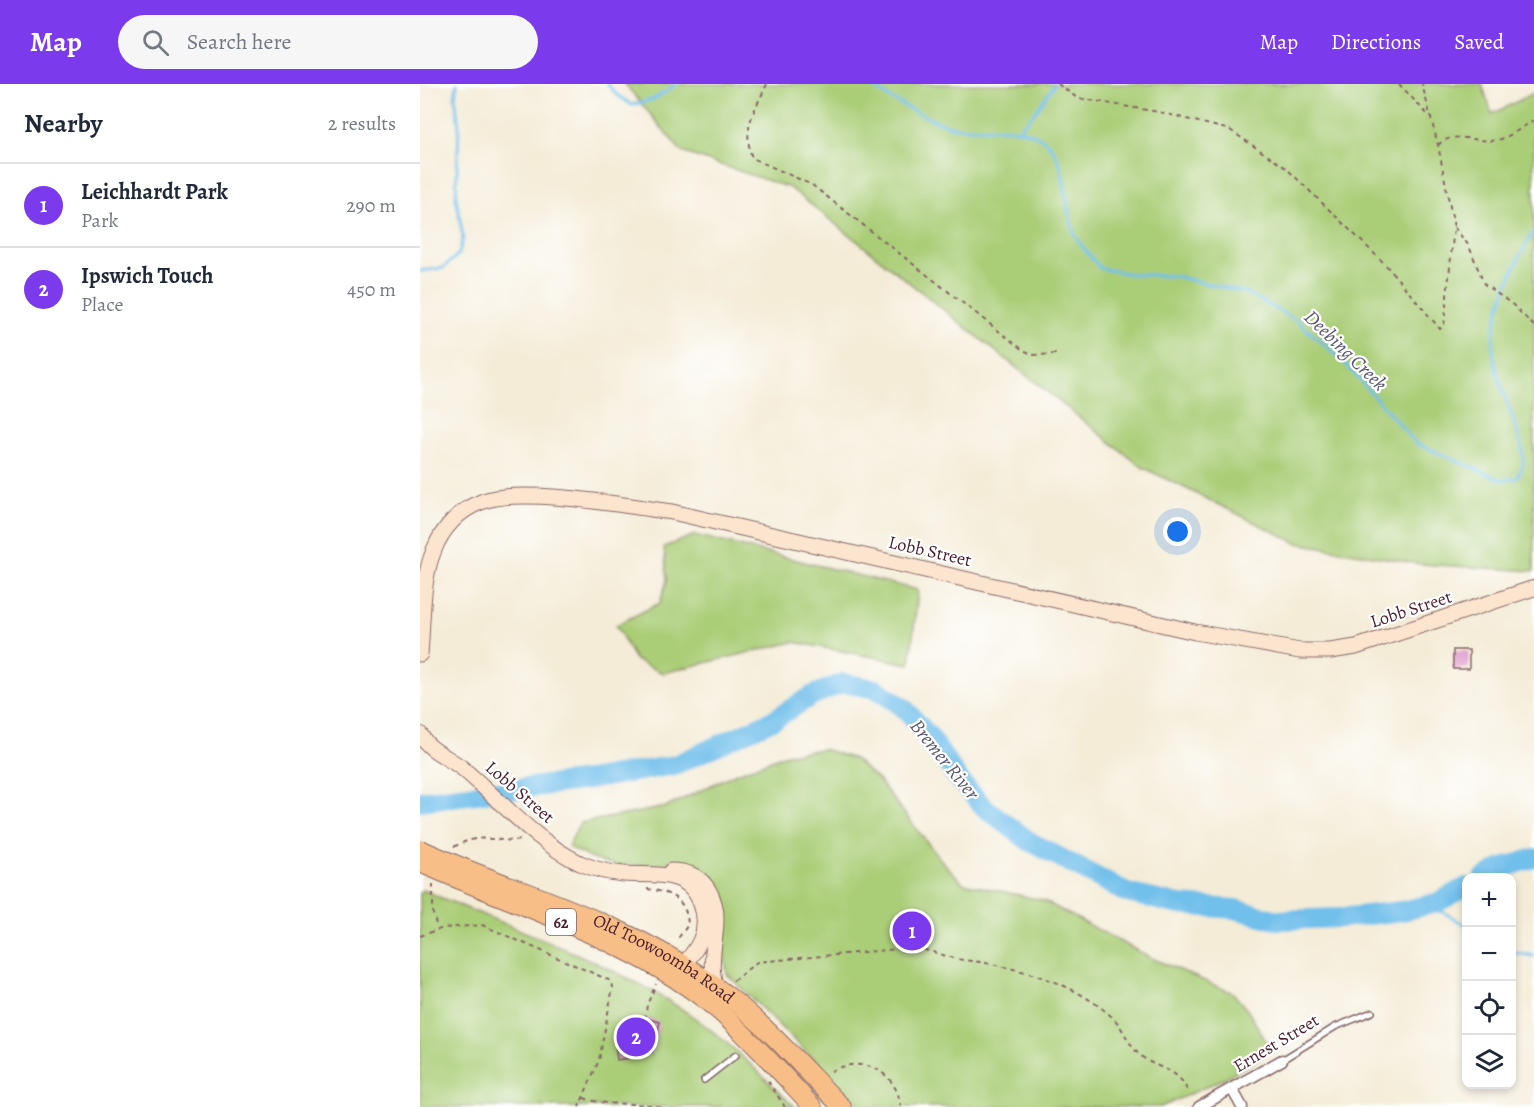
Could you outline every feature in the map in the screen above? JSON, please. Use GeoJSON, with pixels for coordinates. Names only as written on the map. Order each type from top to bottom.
{"type":"FeatureCollection","features":[{"type":"Feature","properties":{"kind":"main road","name":"Lobb Street"},"geometry":{"type":"LineString","coordinates":[[420,654],[428,573],[438,540],[461,513],[480,502],[503,497],[601,502],[672,512],[1195,632],[1300,651],[1330,651],[1356,647],[1534,588]]}},
{"type":"Feature","properties":{"kind":"main road","name":"Lobb Street"},"geometry":{"type":"LineString","coordinates":[[420,734],[430,747],[460,766],[560,852],[580,862],[614,873],[668,874],[683,881],[694,892],[702,906],[704,923],[702,938],[669,979]]}},
{"type":"Feature","properties":{"kind":"main road","name":"Old Toowoomba Road"},"geometry":{"type":"LineString","coordinates":[[420,849],[462,874]]}},
{"type":"Feature","properties":{"kind":"main road","name":"Old Toowoomba Road"},"geometry":{"type":"LineString","coordinates":[[420,863],[462,874],[610,926],[669,979],[720,1012],[813,1107]]}},
{"type":"Feature","properties":{"kind":"main road"},"geometry":{"type":"LineString","coordinates":[[653,873],[677,871],[690,874],[700,880],[710,894],[717,917],[712,969],[724,984]]}},
{"type":"Feature","properties":{"kind":"main road","name":"Old Toowoomba Road"},"geometry":{"type":"LineString","coordinates":[[669,979],[724,984],[748,1012],[842,1107]]}},
{"type":"Feature","properties":{"kind":"street","name":"Ernest Street"},"geometry":{"type":"LineString","coordinates":[[1199,1107],[1282,1060]]}},
{"type":"Feature","properties":{"kind":"street"},"geometry":{"type":"LineString","coordinates":[[1232,1089],[1242,1107]]}},
{"type":"Feature","properties":{"kind":"lane","name":"Ernest Street"},"geometry":{"type":"LineString","coordinates":[[1282,1060],[1335,1027],[1372,1012]]}},
{"type":"Feature","properties":{"kind":"lane"},"geometry":{"type":"LineString","coordinates":[[704,1080],[736,1055]]}},
{"type":"Feature","properties":{"kind":"path"},"geometry":{"type":"LineString","coordinates":[[767,84],[747,126],[746,141],[752,158],[812,185],[1023,351],[1035,355],[1057,354]]}},
{"type":"Feature","properties":{"kind":"path"},"geometry":{"type":"LineString","coordinates":[[1058,84],[1077,98],[1159,112],[1230,130],[1286,168],[1385,264],[1440,329],[1444,326],[1454,227],[1432,119],[1422,84]]}},
{"type":"Feature","properties":{"kind":"path"},"geometry":{"type":"LineString","coordinates":[[1399,84],[1432,119]]}},
{"type":"Feature","properties":{"kind":"path"},"geometry":{"type":"LineString","coordinates":[[1438,146],[1452,137],[1479,141],[1501,139],[1534,120]]}},
{"type":"Feature","properties":{"kind":"path"},"geometry":{"type":"LineString","coordinates":[[1454,227],[1469,246],[1489,290],[1513,305],[1534,326]]}},
{"type":"Feature","properties":{"kind":"path"},"geometry":{"type":"LineString","coordinates":[[420,936],[443,928],[482,926],[611,981],[613,987],[599,1059],[579,1107]]}},
{"type":"Feature","properties":{"kind":"path"},"geometry":{"type":"LineString","coordinates":[[724,984],[757,962],[909,948],[930,949],[953,958],[1007,967],[1061,982],[1113,1017],[1140,1056],[1171,1070],[1183,1080],[1189,1095]]}},
{"type":"Feature","properties":{"kind":"path"},"geometry":{"type":"LineString","coordinates":[[651,980],[669,979]]}},
{"type":"Feature","properties":{"kind":"path"},"geometry":{"type":"LineString","coordinates":[[645,1018],[647,1005],[669,979]]}},
{"type":"Feature","properties":{"kind":"path"},"geometry":{"type":"LineString","coordinates":[[831,1071],[856,1062],[873,1067],[893,1084],[901,1107]]}},
{"type":"Feature","properties":{"kind":"path"},"geometry":{"type":"LineString","coordinates":[[764,1074],[785,1107]]}},
{"type":"Feature","properties":{"kind":"path"},"geometry":{"type":"LineString","coordinates":[[584,1098],[598,1106],[643,1104],[660,1107]]}},
{"type":"Feature","properties":{"kind":"green space"},"geometry":{"type":"Polygon","coordinates":[[[625,84],[1482,84],[1492,114],[1534,93],[1534,571],[1420,564],[1297,543],[1142,467],[790,188],[682,152],[625,84]]]}},
{"type":"Feature","properties":{"kind":"green space"},"geometry":{"type":"Polygon","coordinates":[[[695,535],[918,590],[910,664],[794,642],[663,673],[635,660],[616,625],[660,603],[667,580],[664,547],[695,535]]]}},
{"type":"Feature","properties":{"kind":"green space"},"geometry":{"type":"Polygon","coordinates":[[[823,749],[854,759],[879,781],[941,860],[963,883],[1042,900],[1149,957],[1233,993],[1248,1011],[1272,1051],[1221,1080],[1161,1107],[862,1107],[727,974],[723,945],[728,916],[721,893],[703,875],[690,866],[676,863],[617,866],[590,858],[568,847],[580,823],[667,807],[732,775],[787,754],[823,749]]]}},
{"type":"Feature","properties":{"kind":"green space"},"geometry":{"type":"Polygon","coordinates":[[[423,890],[595,962],[661,997],[692,1016],[719,1037],[795,1107],[420,1107],[420,892],[423,890]]]}},
{"type":"Feature","properties":{"kind":"building"},"geometry":{"type":"Polygon","coordinates":[[[1453,650],[1469,650],[1469,669],[1453,669],[1453,650]]]}},
{"type":"Feature","properties":{"kind":"building"},"geometry":{"type":"Polygon","coordinates":[[[645,1018],[660,1022],[652,1053],[628,1046],[630,1058],[617,1060],[615,1043],[618,1028],[630,1032],[632,1027],[642,1030],[645,1018]]]}},
{"type":"Feature","properties":{"kind":"waterway","name":"Deebing Creek"},"geometry":{"type":"LineString","coordinates":[[420,271],[443,268],[459,254],[463,237],[456,198],[459,126],[455,97],[457,84]]}},
{"type":"Feature","properties":{"kind":"waterway","name":"Deebing Creek"},"geometry":{"type":"LineString","coordinates":[[607,84],[617,95],[632,105],[654,99],[678,84]]}},
{"type":"Feature","properties":{"kind":"waterway","name":"Deebing Creek"},"geometry":{"type":"LineString","coordinates":[[871,84],[918,113],[947,125],[1023,130],[1034,134],[1045,141],[1058,160],[1072,228],[1077,239],[1100,268],[1131,274],[1175,276],[1247,293],[1296,320],[1341,359],[1416,443],[1502,480],[1517,478],[1523,465],[1523,454],[1497,373],[1493,344],[1494,331],[1507,286],[1534,231]]}},
{"type":"Feature","properties":{"kind":"waterway"},"geometry":{"type":"LineString","coordinates":[[1018,130],[1036,111],[1054,85]]}},
{"type":"Feature","properties":{"kind":"waterway","name":"Bremer River"},"geometry":{"type":"LineString","coordinates":[[420,801],[587,780],[675,765],[773,720],[813,695],[843,683],[876,689],[903,707],[929,736],[959,780],[984,807],[1029,841],[1127,893],[1180,905],[1235,909],[1277,920],[1340,918],[1402,911],[1436,903],[1462,889]]}},
{"type":"Feature","properties":{"kind":"waterway","name":"Bremer River"},"geometry":{"type":"LineString","coordinates":[[1493,873],[1534,858]]}},
{"type":"Feature","properties":{"kind":"waterway"},"geometry":{"type":"LineString","coordinates":[[1430,905],[1462,923]]}},
{"type":"Feature","properties":{"kind":"waterway"},"geometry":{"type":"LineString","coordinates":[[1516,953],[1534,956]]}},
{"type":"Feature","properties":{"kind":"place","name":"Leichhardt Park"},"geometry":{"type":"Point","coordinates":[912,931]}},
{"type":"Feature","properties":{"kind":"place","name":"Ipswich Touch"},"geometry":{"type":"Point","coordinates":[636,1037]}}]}
